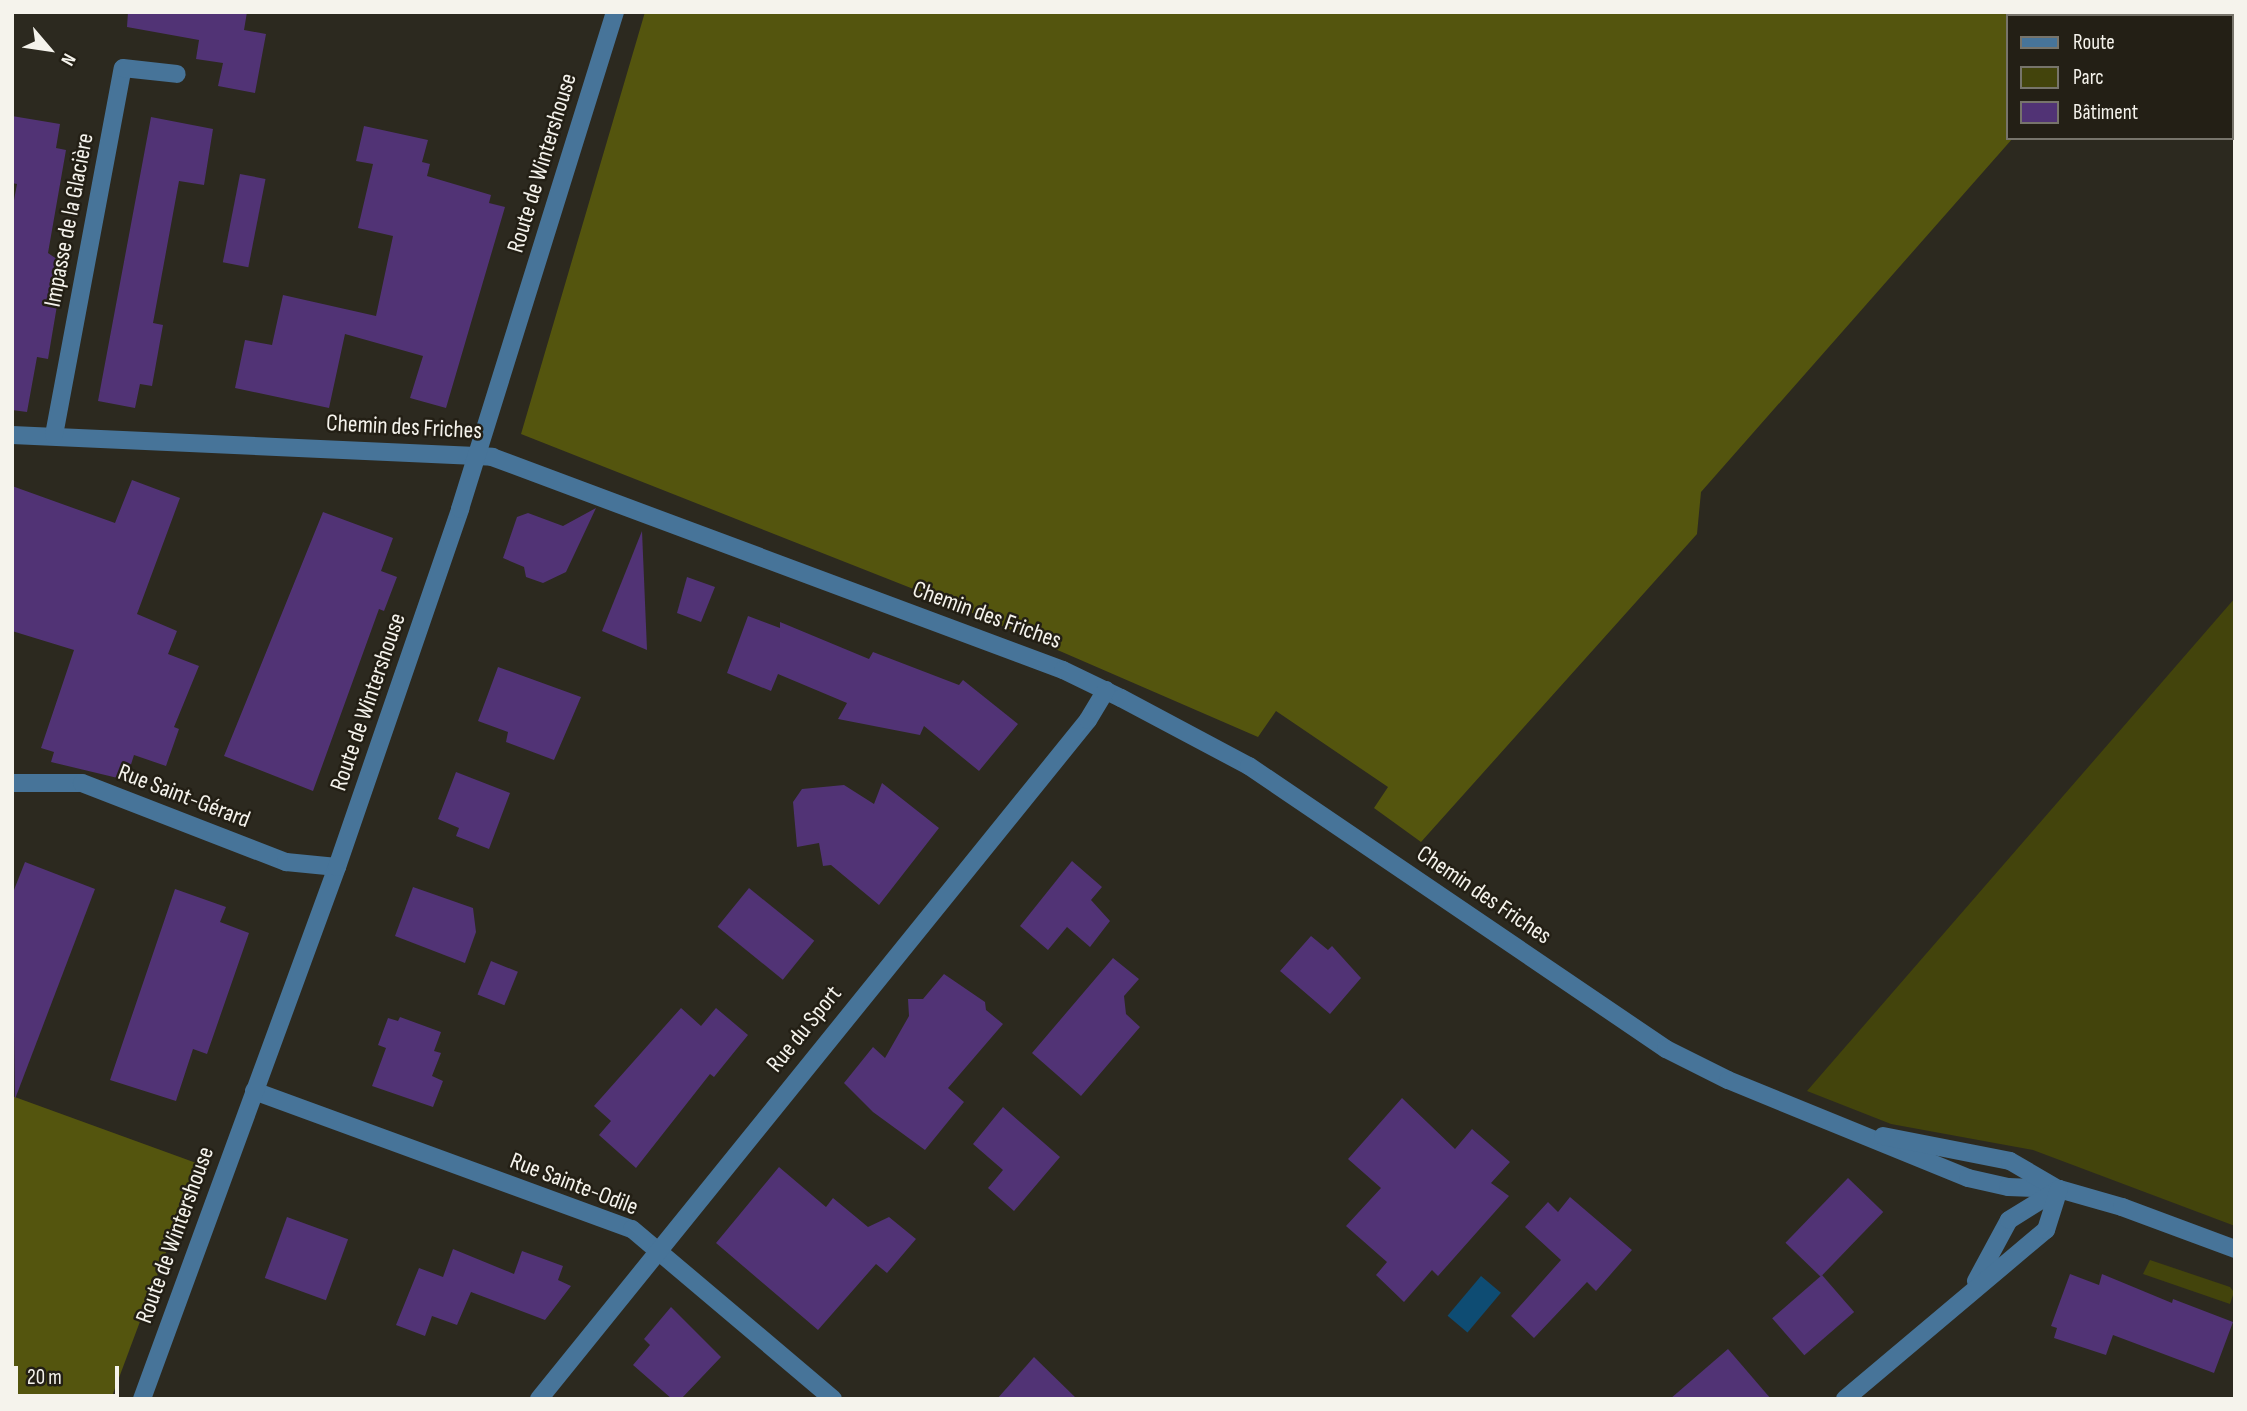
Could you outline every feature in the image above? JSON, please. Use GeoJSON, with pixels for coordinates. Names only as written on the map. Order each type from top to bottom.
{"type":"FeatureCollection","features":[{"type":"Feature","properties":{"kind":"street","name":"Route de Wintershouse"},"geometry":{"type":"LineString","coordinates":[[142,1399],[337,867],[477,454],[615,12]]}},
{"type":"Feature","properties":{"kind":"street","name":"Impasse de la Glacière"},"geometry":{"type":"LineString","coordinates":[[54,435],[122,68],[177,74]]}},
{"type":"Feature","properties":{"kind":"street","name":"Chemin des Friches"},"geometry":{"type":"LineString","coordinates":[[12,435],[477,454],[1063,670],[1106,690],[1249,766],[1666,1049],[1968,1178],[2008,1186],[2059,1189],[2122,1207],[2235,1250]]}},
{"type":"Feature","properties":{"kind":"street","name":"Rue du Sport"},"geometry":{"type":"LineString","coordinates":[[539,1399],[657,1249],[1087,720],[1106,690]]}},
{"type":"Feature","properties":{"kind":"street","name":"Rue Saint-Gérard"},"geometry":{"type":"LineString","coordinates":[[12,783],[82,783],[286,862],[337,867]]}},
{"type":"Feature","properties":{"kind":"street","name":"Rue Sainte-Odile"},"geometry":{"type":"LineString","coordinates":[[254,1091],[632,1229],[833,1399]]}},
{"type":"Feature","properties":{"kind":"street","name":"Chemin des Friches"},"geometry":{"type":"LineString","coordinates":[[1845,1127],[2010,1161],[2059,1189]]}},
{"type":"Feature","properties":{"kind":"street"},"geometry":{"type":"LineString","coordinates":[[1951,1306],[1976,1280],[2009,1220],[2059,1189]]}},
{"type":"Feature","properties":{"kind":"street"},"geometry":{"type":"LineString","coordinates":[[1845,1399],[1951,1306],[2046,1230],[2059,1189]]}},
{"type":"Feature","properties":{"kind":"green space"},"geometry":{"type":"Polygon","coordinates":[[[2235,598],[2235,1226],[2033,1150],[1891,1124],[1807,1091],[2235,598]]]}},
{"type":"Feature","properties":{"kind":"green space"},"geometry":{"type":"Polygon","coordinates":[[[2150,1260],[2230,1287],[2234,1292],[2230,1304],[2143,1274],[2150,1260]]]}},
{"type":"Feature","properties":{"kind":"shaded area"},"geometry":{"type":"Polygon","coordinates":[[[645,12],[2125,12],[2006,14],[2006,140],[2011,140],[1701,492],[1697,534],[1421,842],[1374,808],[1388,787],[1276,711],[1258,737],[954,605],[521,434],[645,12]]]}},
{"type":"Feature","properties":{"kind":"shaded area"},"geometry":{"type":"Polygon","coordinates":[[[12,1096],[199,1164],[111,1399],[12,1399],[12,1096]]]}},
{"type":"Feature","properties":{"kind":"water"},"geometry":{"type":"Polygon","coordinates":[[[1481,1276],[1501,1293],[1467,1333],[1448,1316],[1481,1276]]]}},
{"type":"Feature","properties":{"kind":"building"},"geometry":{"type":"Polygon","coordinates":[[[128,12],[247,12],[244,30],[266,34],[255,93],[218,86],[223,63],[196,59],[199,40],[127,27],[128,12]]]}},
{"type":"Feature","properties":{"kind":"building"},"geometry":{"type":"Polygon","coordinates":[[[12,116],[60,124],[56,148],[66,150],[48,253],[64,264],[48,359],[37,357],[27,412],[12,410],[12,211],[17,184],[12,183],[12,116]]]}},
{"type":"Feature","properties":{"kind":"building"},"geometry":{"type":"Polygon","coordinates":[[[151,117],[213,129],[204,185],[179,181],[153,323],[163,325],[152,386],[140,384],[135,408],[98,401],[151,117]]]}},
{"type":"Feature","properties":{"kind":"building"},"geometry":{"type":"Polygon","coordinates":[[[364,126],[428,140],[422,162],[430,164],[427,176],[491,195],[489,203],[505,207],[446,408],[410,398],[423,356],[345,334],[329,408],[235,388],[245,340],[272,345],[283,295],[376,316],[393,236],[358,228],[373,164],[356,161],[364,126]]]}},
{"type":"Feature","properties":{"kind":"building"},"geometry":{"type":"Polygon","coordinates":[[[240,174],[266,179],[248,267],[223,262],[240,174]]]}},
{"type":"Feature","properties":{"kind":"building"},"geometry":{"type":"Polygon","coordinates":[[[132,480],[180,498],[137,614],[177,631],[168,654],[199,666],[174,727],[179,729],[166,766],[134,755],[126,780],[51,762],[54,752],[41,748],[74,650],[12,631],[12,486],[115,523],[132,480]]]}},
{"type":"Feature","properties":{"kind":"building"},"geometry":{"type":"Polygon","coordinates":[[[596,508],[566,572],[543,583],[526,577],[524,567],[503,558],[517,517],[528,513],[563,526],[596,508]]]}},
{"type":"Feature","properties":{"kind":"building"},"geometry":{"type":"Polygon","coordinates":[[[323,512],[393,538],[381,571],[397,577],[384,611],[379,609],[313,791],[224,756],[323,512]]]}},
{"type":"Feature","properties":{"kind":"building"},"geometry":{"type":"Polygon","coordinates":[[[642,531],[647,650],[602,631],[642,531]]]}},
{"type":"Feature","properties":{"kind":"building"},"geometry":{"type":"Polygon","coordinates":[[[687,577],[715,587],[701,622],[677,613],[687,577]]]}},
{"type":"Feature","properties":{"kind":"building"},"geometry":{"type":"Polygon","coordinates":[[[748,616],[780,628],[780,622],[869,659],[873,652],[959,685],[963,680],[1018,724],[979,771],[924,726],[920,735],[838,719],[847,703],[778,674],[771,691],[727,673],[748,616]]]}},
{"type":"Feature","properties":{"kind":"building"},"geometry":{"type":"Polygon","coordinates":[[[498,667],[581,697],[554,760],[506,742],[508,732],[478,721],[498,667]]]}},
{"type":"Feature","properties":{"kind":"building"},"geometry":{"type":"Polygon","coordinates":[[[456,772],[510,793],[489,849],[456,836],[459,828],[438,819],[456,772]]]}},
{"type":"Feature","properties":{"kind":"building"},"geometry":{"type":"Polygon","coordinates":[[[882,783],[939,828],[879,905],[831,865],[823,866],[819,843],[797,847],[793,802],[802,789],[844,785],[874,804],[882,783]]]}},
{"type":"Feature","properties":{"kind":"building"},"geometry":{"type":"Polygon","coordinates":[[[1072,861],[1102,887],[1091,900],[1110,921],[1090,947],[1067,927],[1048,950],[1020,926],[1072,861]]]}},
{"type":"Feature","properties":{"kind":"building"},"geometry":{"type":"Polygon","coordinates":[[[25,862],[95,889],[15,1099],[12,895],[25,862]]]}},
{"type":"Feature","properties":{"kind":"building"},"geometry":{"type":"Polygon","coordinates":[[[413,887],[473,908],[476,932],[465,963],[395,936],[413,887]]]}},
{"type":"Feature","properties":{"kind":"building"},"geometry":{"type":"Polygon","coordinates":[[[749,888],[814,941],[783,980],[718,927],[749,888]]]}},
{"type":"Feature","properties":{"kind":"building"},"geometry":{"type":"Polygon","coordinates":[[[175,889],[226,907],[220,922],[249,933],[207,1054],[193,1049],[176,1101],[110,1080],[175,889]]]}},
{"type":"Feature","properties":{"kind":"building"},"geometry":{"type":"Polygon","coordinates":[[[1311,936],[1328,950],[1332,946],[1361,978],[1330,1014],[1280,971],[1311,936]]]}},
{"type":"Feature","properties":{"kind":"building"},"geometry":{"type":"Polygon","coordinates":[[[1113,958],[1139,979],[1124,996],[1126,1014],[1140,1027],[1081,1096],[1032,1053],[1113,958]]]}},
{"type":"Feature","properties":{"kind":"building"},"geometry":{"type":"Polygon","coordinates":[[[491,961],[518,972],[504,1005],[478,994],[491,961]]]}},
{"type":"Feature","properties":{"kind":"building"},"geometry":{"type":"Polygon","coordinates":[[[944,974],[985,1002],[986,1010],[1003,1024],[948,1088],[964,1102],[925,1150],[873,1112],[844,1083],[873,1047],[885,1058],[909,1016],[908,999],[923,999],[944,974]]]}},
{"type":"Feature","properties":{"kind":"building"},"geometry":{"type":"Polygon","coordinates":[[[681,1008],[701,1026],[716,1008],[748,1035],[714,1077],[710,1074],[636,1168],[599,1135],[611,1121],[594,1106],[681,1008]]]}},
{"type":"Feature","properties":{"kind":"building"},"geometry":{"type":"Polygon","coordinates":[[[400,1017],[441,1032],[434,1051],[441,1053],[432,1076],[443,1081],[433,1107],[372,1086],[386,1048],[378,1045],[388,1018],[398,1021],[400,1017]]]}},
{"type":"Feature","properties":{"kind":"building"},"geometry":{"type":"Polygon","coordinates":[[[1402,1098],[1455,1149],[1472,1129],[1510,1162],[1491,1183],[1509,1196],[1438,1276],[1432,1270],[1404,1302],[1376,1275],[1387,1262],[1346,1226],[1381,1188],[1348,1159],[1402,1098]]]}},
{"type":"Feature","properties":{"kind":"building"},"geometry":{"type":"Polygon","coordinates":[[[1003,1107],[1060,1157],[1014,1211],[988,1188],[1003,1170],[973,1144],[1003,1107]]]}},
{"type":"Feature","properties":{"kind":"building"},"geometry":{"type":"Polygon","coordinates":[[[779,1167],[826,1207],[833,1198],[868,1227],[889,1217],[916,1239],[887,1273],[876,1264],[818,1330],[716,1243],[779,1167]]]}},
{"type":"Feature","properties":{"kind":"building"},"geometry":{"type":"Polygon","coordinates":[[[1848,1178],[1883,1212],[1821,1277],[1785,1243],[1848,1178]]]}},
{"type":"Feature","properties":{"kind":"building"},"geometry":{"type":"Polygon","coordinates":[[[1570,1197],[1632,1250],[1596,1291],[1587,1282],[1534,1338],[1511,1316],[1561,1260],[1525,1227],[1548,1202],[1558,1212],[1570,1197]]]}},
{"type":"Feature","properties":{"kind":"building"},"geometry":{"type":"Polygon","coordinates":[[[287,1217],[348,1239],[326,1300],[265,1278],[287,1217]]]}},
{"type":"Feature","properties":{"kind":"building"},"geometry":{"type":"Polygon","coordinates":[[[453,1249],[514,1274],[522,1251],[563,1266],[558,1280],[571,1286],[545,1320],[471,1292],[457,1325],[432,1316],[425,1336],[396,1325],[419,1268],[443,1277],[453,1249]]]}},
{"type":"Feature","properties":{"kind":"building"},"geometry":{"type":"Polygon","coordinates":[[[2070,1274],[2099,1285],[2102,1274],[2172,1303],[2173,1299],[2233,1322],[2214,1373],[2113,1335],[2106,1355],[2054,1338],[2057,1328],[2051,1326],[2070,1274]]]}},
{"type":"Feature","properties":{"kind":"building"},"geometry":{"type":"Polygon","coordinates":[[[1822,1275],[1854,1312],[1804,1355],[1772,1318],[1822,1275]]]}},
{"type":"Feature","properties":{"kind":"building"},"geometry":{"type":"Polygon","coordinates":[[[671,1307],[721,1357],[681,1399],[672,1399],[633,1365],[650,1345],[644,1339],[671,1307]]]}},
{"type":"Feature","properties":{"kind":"building"},"geometry":{"type":"Polygon","coordinates":[[[1728,1349],[1771,1399],[1670,1399],[1728,1349]]]}},
{"type":"Feature","properties":{"kind":"building"},"geometry":{"type":"Polygon","coordinates":[[[1034,1357],[1077,1399],[997,1399],[1034,1357]]]}}]}
